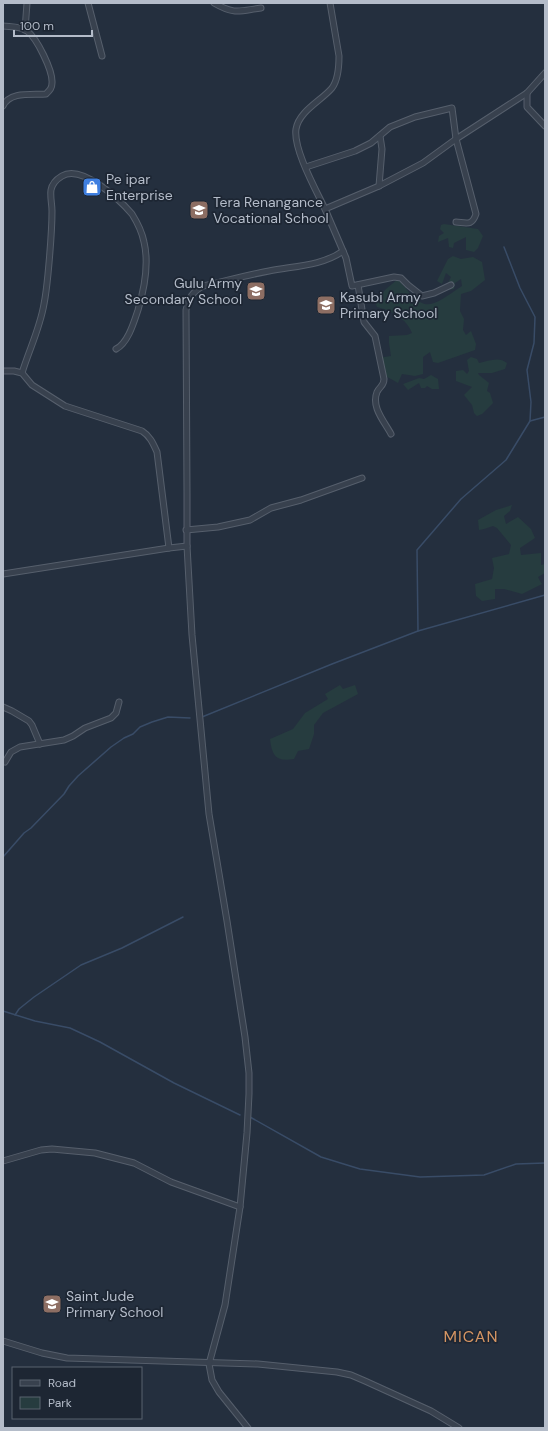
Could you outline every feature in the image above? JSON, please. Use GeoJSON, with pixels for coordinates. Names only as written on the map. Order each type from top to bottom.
{"type":"FeatureCollection","features":[{"type":"Feature","properties":{"kind":"street"},"geometry":{"type":"LineString","coordinates":[[25,30],[27,3]]}},
{"type":"Feature","properties":{"kind":"street"},"geometry":{"type":"LineString","coordinates":[[88,3],[102,56]]}},
{"type":"Feature","properties":{"kind":"street"},"geometry":{"type":"LineString","coordinates":[[214,3],[227,10],[235,12],[261,8]]}},
{"type":"Feature","properties":{"kind":"street"},"geometry":{"type":"LineString","coordinates":[[330,3],[339,63],[336,81],[332,88],[304,114],[299,121],[296,128],[296,139],[306,167],[346,258],[352,286],[400,277],[422,296],[434,293],[451,285]]}},
{"type":"Feature","properties":{"kind":"street"},"geometry":{"type":"LineString","coordinates":[[3,26],[25,30],[33,37],[50,70],[52,79],[51,89],[46,94],[14,96],[6,100],[3,106]]}},
{"type":"Feature","properties":{"kind":"street"},"geometry":{"type":"LineString","coordinates":[[325,209],[379,186],[423,163],[456,139],[527,93],[545,74]]}},
{"type":"Feature","properties":{"kind":"street"},"geometry":{"type":"LineString","coordinates":[[527,93],[527,107]]}},
{"type":"Feature","properties":{"kind":"street"},"geometry":{"type":"LineString","coordinates":[[518,98],[545,126]]}},
{"type":"Feature","properties":{"kind":"street"},"geometry":{"type":"LineString","coordinates":[[306,167],[355,151],[371,143],[390,127],[415,117],[452,108],[456,139],[476,214],[474,220],[470,223],[456,222]]}},
{"type":"Feature","properties":{"kind":"street"},"geometry":{"type":"LineString","coordinates":[[379,186],[382,149],[380,136]]}},
{"type":"Feature","properties":{"kind":"street"},"geometry":{"type":"LineString","coordinates":[[22,373],[44,304],[50,250],[52,210],[51,188],[57,179],[64,175],[72,173],[84,177],[96,182],[111,192],[132,215],[140,229],[144,243],[145,276],[139,306],[132,329],[120,347],[116,349]]}},
{"type":"Feature","properties":{"kind":"street"},"geometry":{"type":"LineString","coordinates":[[248,1428],[219,1392],[212,1380],[209,1364],[225,1305],[240,1207],[250,1094],[245,1037],[209,814],[191,629],[186,546],[188,494],[186,310],[192,294],[195,290],[203,286],[325,260],[335,257],[343,251]]}},
{"type":"Feature","properties":{"kind":"street"},"geometry":{"type":"LineString","coordinates":[[358,285],[364,322],[375,336],[384,379],[383,386],[377,392],[376,405],[391,434]]}},
{"type":"Feature","properties":{"kind":"street"},"geometry":{"type":"LineString","coordinates":[[3,371],[22,373],[32,385],[65,406],[142,431],[149,436],[157,452],[169,548]]}},
{"type":"Feature","properties":{"kind":"street"},"geometry":{"type":"LineString","coordinates":[[186,530],[218,527],[250,520],[271,508],[301,500],[362,478]]}},
{"type":"Feature","properties":{"kind":"street"},"geometry":{"type":"LineString","coordinates":[[3,574],[186,546]]}},
{"type":"Feature","properties":{"kind":"street"},"geometry":{"type":"LineString","coordinates":[[6,762],[11,752],[20,747],[68,738],[85,728],[111,718],[116,713],[119,702]]}},
{"type":"Feature","properties":{"kind":"street"},"geometry":{"type":"LineString","coordinates":[[3,707],[29,721],[40,744]]}},
{"type":"Feature","properties":{"kind":"street"},"geometry":{"type":"LineString","coordinates":[[3,1161],[41,1150],[95,1153],[134,1163],[171,1182],[240,1207]]}},
{"type":"Feature","properties":{"kind":"street"},"geometry":{"type":"LineString","coordinates":[[3,1341],[42,1353],[67,1358],[209,1364],[258,1364],[328,1370],[351,1375],[431,1412],[459,1428]]}},
{"type":"Feature","properties":{"kind":"green space"},"geometry":{"type":"Polygon","coordinates":[[[444,224],[478,229],[483,236],[478,248],[474,252],[466,250],[466,237],[454,243],[453,248],[449,247],[448,238],[438,242],[439,236],[444,233],[440,229],[441,225],[444,224]]]}},
{"type":"Feature","properties":{"kind":"green space"},"geometry":{"type":"Polygon","coordinates":[[[453,256],[461,259],[473,257],[482,262],[485,280],[471,291],[461,294],[460,311],[464,319],[463,330],[466,335],[471,331],[476,344],[475,350],[438,363],[433,362],[430,352],[423,357],[423,374],[415,376],[402,374],[398,383],[382,374],[378,358],[391,356],[389,336],[407,335],[412,333],[410,328],[402,319],[388,310],[377,307],[375,302],[386,289],[398,279],[414,298],[421,302],[427,304],[441,300],[462,286],[461,279],[455,283],[454,289],[447,290],[447,285],[451,277],[446,273],[442,284],[437,281],[448,259],[453,256]]]}},
{"type":"Feature","properties":{"kind":"green space"},"geometry":{"type":"Polygon","coordinates":[[[471,357],[477,359],[479,363],[497,359],[507,363],[505,369],[492,373],[478,373],[489,383],[487,391],[490,393],[493,403],[482,414],[477,416],[474,413],[472,405],[464,395],[472,387],[456,381],[456,371],[463,370],[467,374],[469,371],[467,360],[471,357]]]}},
{"type":"Feature","properties":{"kind":"green space"},"geometry":{"type":"Polygon","coordinates":[[[431,375],[438,379],[439,389],[432,389],[427,386],[425,388],[421,388],[419,383],[408,390],[403,384],[419,378],[424,379],[431,375]]]}},
{"type":"Feature","properties":{"kind":"green space"},"geometry":{"type":"Polygon","coordinates":[[[512,505],[510,511],[504,516],[506,524],[518,517],[531,529],[535,538],[520,548],[521,555],[541,553],[541,565],[545,564],[545,573],[538,577],[542,584],[522,594],[504,589],[495,589],[495,599],[482,601],[476,596],[475,584],[492,579],[494,568],[492,558],[509,554],[511,545],[497,528],[493,526],[479,530],[478,520],[496,510],[512,505]]]}},
{"type":"Feature","properties":{"kind":"green space"},"geometry":{"type":"Polygon","coordinates":[[[340,685],[343,689],[355,685],[358,694],[323,713],[314,725],[314,734],[309,749],[298,751],[294,759],[283,760],[276,756],[272,750],[270,739],[293,729],[305,713],[328,699],[325,694],[340,685]]]}},
{"type":"Feature","properties":{"kind":"waterway"},"geometry":{"type":"LineString","coordinates":[[418,631],[417,550],[461,499],[506,460],[530,421],[531,402],[527,370],[534,343],[535,317],[520,288],[504,247]]}},
{"type":"Feature","properties":{"kind":"waterway"},"geometry":{"type":"LineString","coordinates":[[530,421],[545,417]]}},
{"type":"Feature","properties":{"kind":"waterway"},"geometry":{"type":"LineString","coordinates":[[202,717],[418,631],[545,595]]}},
{"type":"Feature","properties":{"kind":"waterway"},"geometry":{"type":"LineString","coordinates":[[3,857],[24,833],[31,828],[64,794],[78,776],[111,747],[133,734],[140,727],[152,722],[168,717],[190,718]]}},
{"type":"Feature","properties":{"kind":"waterway"},"geometry":{"type":"LineString","coordinates":[[15,1015],[19,1009],[34,997],[81,965],[122,948],[183,917]]}},
{"type":"Feature","properties":{"kind":"waterway"},"geometry":{"type":"LineString","coordinates":[[3,1011],[35,1021],[70,1028],[100,1042],[174,1083],[240,1115]]}},
{"type":"Feature","properties":{"kind":"waterway"},"geometry":{"type":"LineString","coordinates":[[250,1117],[321,1157],[360,1169],[420,1177],[484,1175],[516,1164],[545,1163]]}},
{"type":"Feature","properties":{"kind":"place","name":"Pe ipar Enterprise"},"geometry":{"type":"Point","coordinates":[92,187]}},
{"type":"Feature","properties":{"kind":"place","name":"Tera Renangance Vocational School"},"geometry":{"type":"Point","coordinates":[199,210]}},
{"type":"Feature","properties":{"kind":"place","name":"Gulu Army Secondary School"},"geometry":{"type":"Point","coordinates":[256,291]}},
{"type":"Feature","properties":{"kind":"place","name":"Kasubi Army Primary School"},"geometry":{"type":"Point","coordinates":[326,305]}},
{"type":"Feature","properties":{"kind":"place","name":"Saint Jude Primary School"},"geometry":{"type":"Point","coordinates":[52,1304]}},
{"type":"Feature","properties":{"kind":"district","name":"MICAN"},"geometry":{"type":"Point","coordinates":[471,1336]}}]}
